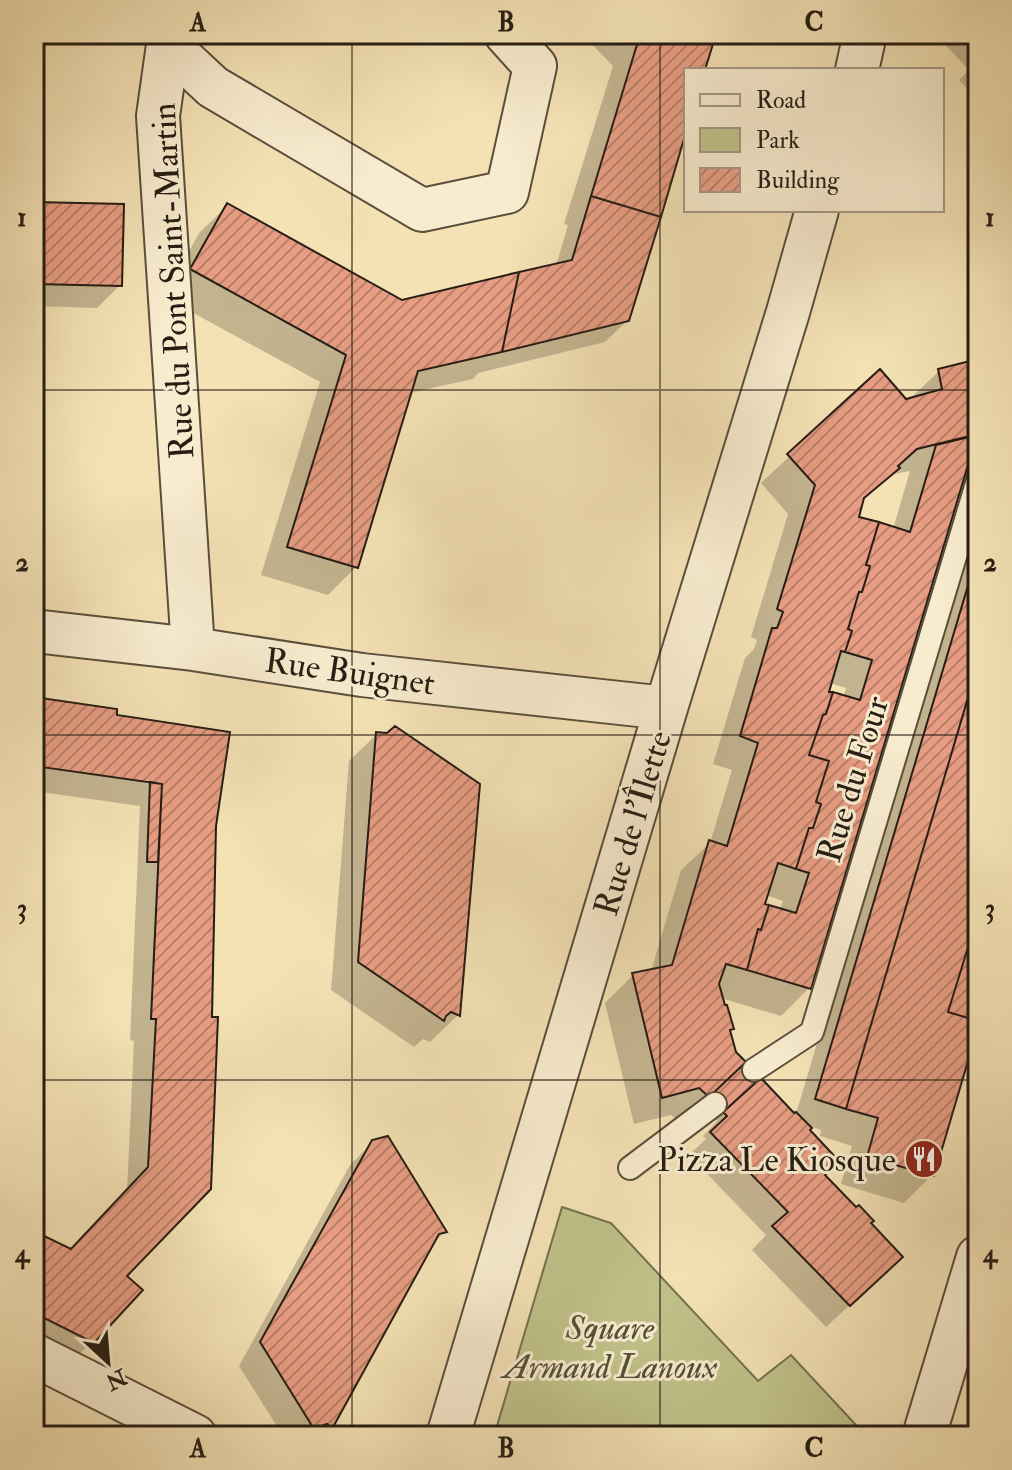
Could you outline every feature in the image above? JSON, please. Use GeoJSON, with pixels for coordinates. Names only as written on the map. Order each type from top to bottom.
{"type":"FeatureCollection","features":[{"type":"Feature","properties":{"kind":"street","name":"Rue du Pont Saint-Martin"},"geometry":{"type":"LineString","coordinates":[[170,40],[213,87],[422,210],[507,192],[535,66],[506,34]]}},
{"type":"Feature","properties":{"kind":"street"},"geometry":{"type":"LineString","coordinates":[[857,68],[865,34]]}},
{"type":"Feature","properties":{"kind":"street","name":"Rue du Pont Saint-Martin"},"geometry":{"type":"LineString","coordinates":[[170,40],[158,116],[193,649]]}},
{"type":"Feature","properties":{"kind":"street","name":"Rue de l'Îlette"},"geometry":{"type":"LineString","coordinates":[[448,1436],[816,212]]}},
{"type":"Feature","properties":{"kind":"street","name":"Rue Buignet"},"geometry":{"type":"LineString","coordinates":[[34,631],[193,649],[362,675],[666,708]]}},
{"type":"Feature","properties":{"kind":"street"},"geometry":{"type":"LineString","coordinates":[[924,1436],[978,1257]]}},
{"type":"Feature","properties":{"kind":"street"},"geometry":{"type":"LineString","coordinates":[[34,1355],[195,1436]]}},
{"type":"Feature","properties":{"kind":"lane","name":"Rue du Four"},"geometry":{"type":"LineString","coordinates":[[754,1070],[812,1032],[978,480]]}},
{"type":"Feature","properties":{"kind":"lane"},"geometry":{"type":"LineString","coordinates":[[630,1168],[715,1104]]}},
{"type":"Feature","properties":{"kind":"green space","name":"Square Armand Lanoux"},"geometry":{"type":"Polygon","coordinates":[[[562,1207],[611,1223],[758,1381],[791,1355],[856,1425],[852,1436],[494,1436],[562,1207]]]}},
{"type":"Feature","properties":{"kind":"building"},"geometry":{"type":"Polygon","coordinates":[[[636,34],[716,34],[706,68],[684,68],[684,139],[661,217],[591,196],[639,38],[636,34]]]}},
{"type":"Feature","properties":{"kind":"building"},"geometry":{"type":"Polygon","coordinates":[[[591,196],[661,217],[629,321],[502,352],[519,272],[572,260],[591,196]]]}},
{"type":"Feature","properties":{"kind":"building"},"geometry":{"type":"Polygon","coordinates":[[[34,202],[124,204],[122,286],[34,284],[34,202]]]}},
{"type":"Feature","properties":{"kind":"building"},"geometry":{"type":"Polygon","coordinates":[[[227,203],[402,300],[519,272],[502,352],[418,371],[358,568],[287,547],[346,355],[190,269],[227,203]]]}},
{"type":"Feature","properties":{"kind":"building"},"geometry":{"type":"Polygon","coordinates":[[[978,359],[978,434],[917,449],[898,466],[900,468],[864,498],[859,517],[879,522],[866,565],[870,566],[848,629],[852,631],[845,652],[841,651],[826,714],[809,755],[829,761],[816,802],[821,804],[813,828],[809,828],[796,869],[778,863],[765,904],[769,905],[761,930],[758,929],[747,970],[726,964],[719,984],[734,1029],[730,1030],[736,1052],[746,1062],[709,1097],[699,1088],[662,1098],[632,973],[672,965],[709,840],[727,846],[758,743],[740,736],[772,628],[777,628],[783,612],[777,609],[815,485],[787,454],[880,369],[906,399],[942,389],[938,369],[978,359]]]}},
{"type":"Feature","properties":{"kind":"building"},"geometry":{"type":"Polygon","coordinates":[[[977,435],[811,989],[747,970],[758,929],[761,930],[769,905],[796,913],[809,873],[796,869],[809,828],[813,828],[821,804],[816,802],[829,761],[809,755],[823,715],[833,692],[860,700],[872,660],[845,652],[852,631],[848,629],[870,566],[866,565],[879,522],[910,532],[936,445],[977,435]]]}},
{"type":"Feature","properties":{"kind":"building"},"geometry":{"type":"Polygon","coordinates":[[[978,552],[978,664],[846,1109],[815,1099],[978,552]]]}},
{"type":"Feature","properties":{"kind":"building"},"geometry":{"type":"Polygon","coordinates":[[[978,664],[978,943],[970,941],[948,1012],[978,1021],[978,1027],[934,1176],[867,1157],[878,1118],[846,1109],[978,664]]]}},
{"type":"Feature","properties":{"kind":"building"},"geometry":{"type":"Polygon","coordinates":[[[34,697],[117,709],[117,715],[230,732],[216,826],[212,1017],[218,1017],[211,1189],[127,1276],[143,1290],[94,1343],[34,1313],[34,1231],[71,1249],[148,1167],[156,1019],[151,1019],[162,784],[34,766],[34,697]]]}},
{"type":"Feature","properties":{"kind":"building"},"geometry":{"type":"Polygon","coordinates":[[[395,726],[480,784],[460,1016],[451,1012],[444,1021],[358,962],[376,732],[387,733],[395,726]]]}},
{"type":"Feature","properties":{"kind":"building"},"geometry":{"type":"Polygon","coordinates":[[[150,782],[162,784],[158,862],[147,862],[150,782]]]}},
{"type":"Feature","properties":{"kind":"building"},"geometry":{"type":"Polygon","coordinates":[[[970,941],[978,943],[978,1021],[948,1012],[970,941]]]}},
{"type":"Feature","properties":{"kind":"building"},"geometry":{"type":"Polygon","coordinates":[[[746,1062],[761,1078],[723,1112],[709,1097],[746,1062]]]}},
{"type":"Feature","properties":{"kind":"building"},"geometry":{"type":"Polygon","coordinates":[[[761,1078],[812,1128],[810,1130],[840,1162],[825,1175],[856,1207],[859,1205],[874,1221],[871,1223],[903,1257],[850,1306],[772,1226],[788,1212],[710,1132],[727,1116],[723,1112],[761,1078]]]}},
{"type":"Feature","properties":{"kind":"building"},"geometry":{"type":"Polygon","coordinates":[[[388,1136],[447,1232],[439,1234],[332,1429],[327,1424],[314,1429],[260,1342],[372,1140],[388,1136]]]}},
{"type":"Feature","properties":{"kind":"place","name":"Pizza Le Kiosque"},"geometry":{"type":"Point","coordinates":[924,1159]}}]}
